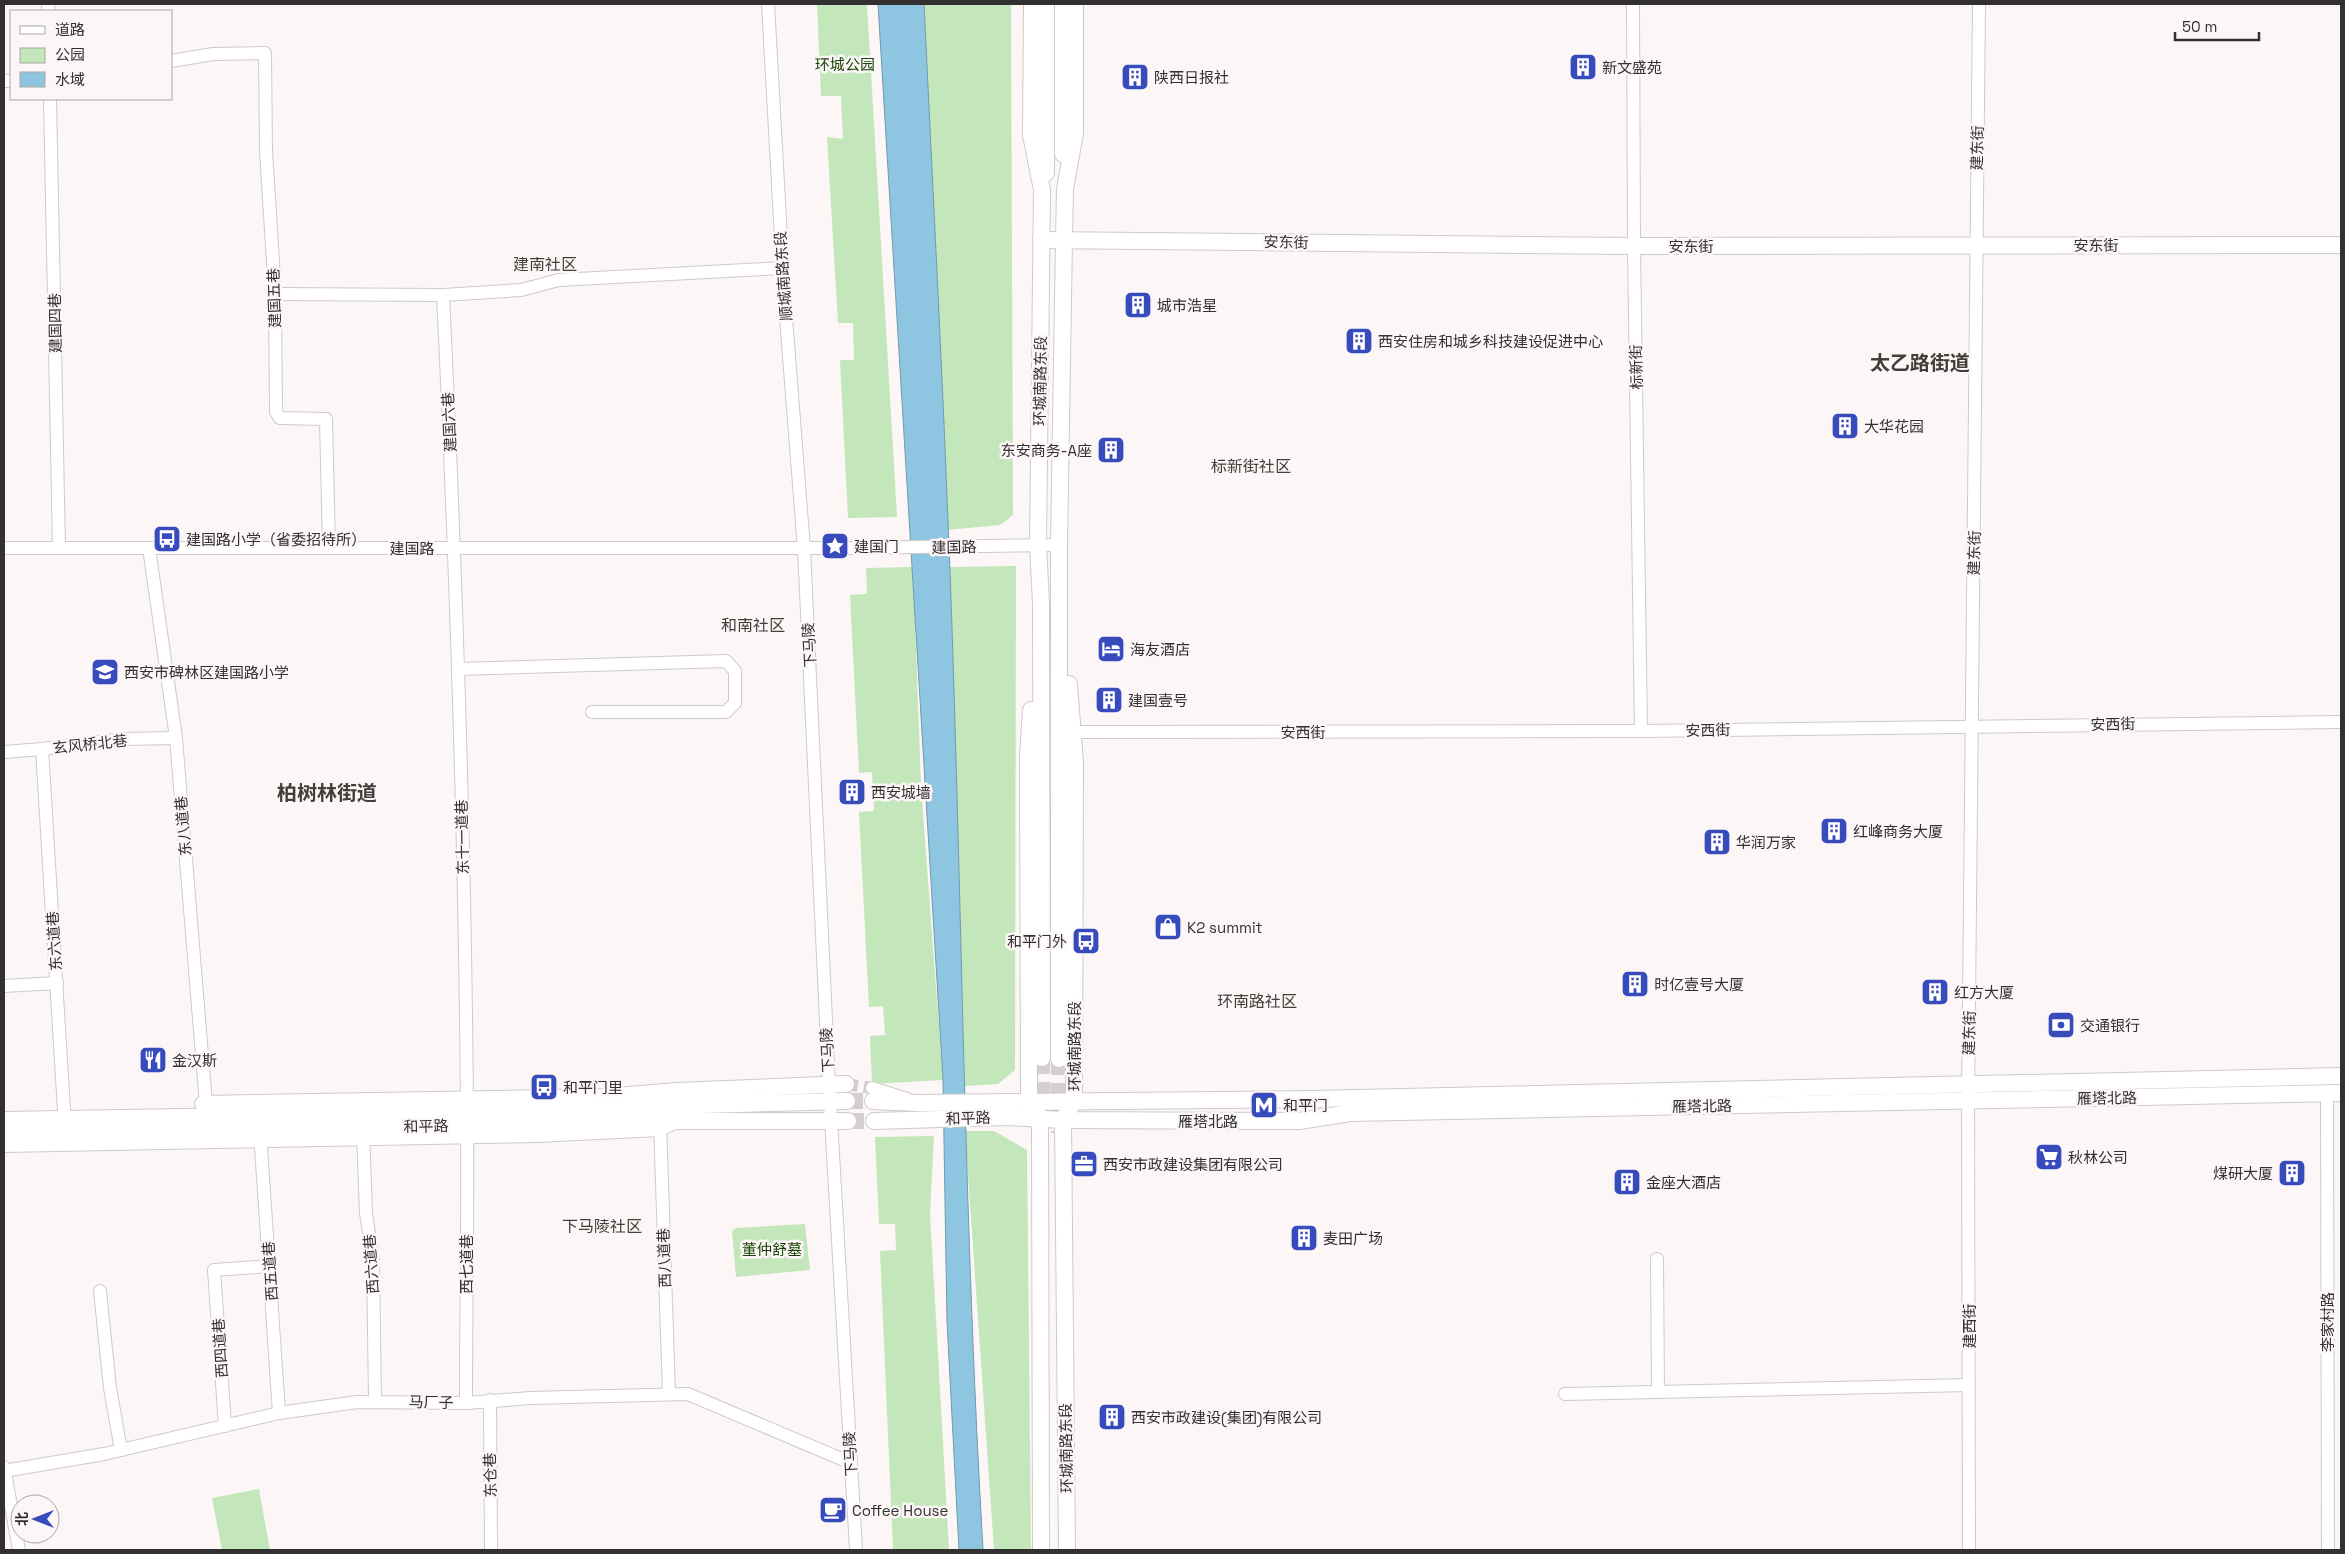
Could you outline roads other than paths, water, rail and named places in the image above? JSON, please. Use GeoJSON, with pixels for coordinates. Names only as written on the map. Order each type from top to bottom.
{"type":"FeatureCollection","features":[{"type":"Feature","properties":{"kind":"main road","name":"环城南路东段"},"geometry":{"type":"LineString","coordinates":[[1032,4],[1031,135],[1042,190],[1038,545],[1041,603],[1042,1058]]}},
{"type":"Feature","properties":{"kind":"main road","name":"环城南路东段"},"geometry":{"type":"LineString","coordinates":[[1042,190],[1046,181],[1046,4]]}},
{"type":"Feature","properties":{"kind":"main road","name":"环城南路东段"},"geometry":{"type":"LineString","coordinates":[[1064,4],[1063,180],[1065,189]]}},
{"type":"Feature","properties":{"kind":"main road","name":"环城南路东段"},"geometry":{"type":"LineString","coordinates":[[1059,1060],[1060,545],[1064,240],[1065,189],[1075,133],[1075,4]]}},
{"type":"Feature","properties":{"kind":"main road","name":"安东街"},"geometry":{"type":"LineString","coordinates":[[1041,240],[1634,246],[1977,244],[2341,245]]}},
{"type":"Feature","properties":{"kind":"main road","name":"环城南路东段"},"geometry":{"type":"LineString","coordinates":[[1060,600],[1074,732],[1074,1101],[1063,1120],[1067,1550]]}},
{"type":"Feature","properties":{"kind":"main road","name":"环城南路东段"},"geometry":{"type":"LineString","coordinates":[[1029,1101],[1028,756],[1041,603]]}},
{"type":"Feature","properties":{"kind":"main road","name":"雁塔北路"},"geometry":{"type":"LineString","coordinates":[[1006,1109],[1029,1101],[1312,1100],[2341,1076]]}},
{"type":"Feature","properties":{"kind":"main road"},"geometry":{"type":"LineString","coordinates":[[4,1109],[65,1119],[206,1104],[467,1119],[604,1097],[846,1084]]}},
{"type":"Feature","properties":{"kind":"main road","name":"雁塔北路"},"geometry":{"type":"LineString","coordinates":[[1063,1120],[1299,1121],[1350,1113],[1968,1102],[2334,1093]]}},
{"type":"Feature","properties":{"kind":"main road"},"geometry":{"type":"LineString","coordinates":[[873,1094],[918,1103],[1006,1109]]}},
{"type":"Feature","properties":{"kind":"main road","name":"和平路"},"geometry":{"type":"LineString","coordinates":[[4,1134],[65,1119],[260,1135],[364,1133],[467,1119],[847,1101]]}},
{"type":"Feature","properties":{"kind":"main road"},"geometry":{"type":"LineString","coordinates":[[1029,1101],[1040,1117]]}},
{"type":"Feature","properties":{"kind":"main road","name":"和平路"},"geometry":{"type":"LineString","coordinates":[[874,1121],[920,1120],[1006,1109],[1063,1120]]}},
{"type":"Feature","properties":{"kind":"main road","name":"环城南路东段"},"geometry":{"type":"LineString","coordinates":[[1040,1117],[1041,1550]]}},
{"type":"Feature","properties":{"kind":"main road","name":"和平路"},"geometry":{"type":"LineString","coordinates":[[4,1120],[467,1119],[660,1126],[679,1121],[848,1121]]}},
{"type":"Feature","properties":{"kind":"street","name":"顺城南路东段"},"geometry":{"type":"LineString","coordinates":[[768,4],[782,268],[804,549]]}},
{"type":"Feature","properties":{"kind":"street","name":"标新街"},"geometry":{"type":"LineString","coordinates":[[1634,4],[1634,246],[1641,731]]}},
{"type":"Feature","properties":{"kind":"street","name":"建东街"},"geometry":{"type":"LineString","coordinates":[[1968,1102],[1979,4]]}},
{"type":"Feature","properties":{"kind":"street","name":"建国五巷"},"geometry":{"type":"LineString","coordinates":[[172,61],[213,54],[265,53],[266,151],[275,294],[276,412],[280,418],[326,419],[330,548]]}},
{"type":"Feature","properties":{"kind":"street","name":"建国四巷"},"geometry":{"type":"LineString","coordinates":[[50,100],[59,548]]}},
{"type":"Feature","properties":{"kind":"street"},"geometry":{"type":"LineString","coordinates":[[275,294],[443,295],[521,290],[559,280],[782,268]]}},
{"type":"Feature","properties":{"kind":"street","name":"建国六巷"},"geometry":{"type":"LineString","coordinates":[[443,295],[455,548]]}},
{"type":"Feature","properties":{"kind":"street","name":"建国路"},"geometry":{"type":"LineString","coordinates":[[849,548],[1060,545]]}},
{"type":"Feature","properties":{"kind":"street","name":"建国路"},"geometry":{"type":"LineString","coordinates":[[4,548],[820,548]]}},
{"type":"Feature","properties":{"kind":"street","name":"东八道巷"},"geometry":{"type":"LineString","coordinates":[[149,548],[176,738],[206,1104]]}},
{"type":"Feature","properties":{"kind":"street","name":"东十一道巷"},"geometry":{"type":"LineString","coordinates":[[455,548],[467,1119]]}},
{"type":"Feature","properties":{"kind":"street","name":"下马陵"},"geometry":{"type":"LineString","coordinates":[[804,549],[829,1085],[856,1550]]}},
{"type":"Feature","properties":{"kind":"street"},"geometry":{"type":"LineString","coordinates":[[458,669],[726,661],[735,671],[735,703],[726,712],[592,712]]}},
{"type":"Feature","properties":{"kind":"street","name":"安西街"},"geometry":{"type":"LineString","coordinates":[[1074,732],[1641,731],[2341,722]]}},
{"type":"Feature","properties":{"kind":"street","name":"玄风桥北巷"},"geometry":{"type":"LineString","coordinates":[[4,752],[122,739],[176,738]]}},
{"type":"Feature","properties":{"kind":"street","name":"东六道巷"},"geometry":{"type":"LineString","coordinates":[[42,749],[65,1119]]}},
{"type":"Feature","properties":{"kind":"street"},"geometry":{"type":"LineString","coordinates":[[4,986],[57,983]]}},
{"type":"Feature","properties":{"kind":"street","name":"李家村路"},"geometry":{"type":"LineString","coordinates":[[2328,1550],[2334,1093]]}},
{"type":"Feature","properties":{"kind":"street","name":"建西街"},"geometry":{"type":"LineString","coordinates":[[1968,1102],[1969,1550]]}},
{"type":"Feature","properties":{"kind":"street","name":"西七道巷"},"geometry":{"type":"LineString","coordinates":[[466,1403],[467,1119]]}},
{"type":"Feature","properties":{"kind":"street","name":"西八道巷"},"geometry":{"type":"LineString","coordinates":[[660,1126],[669,1394]]}},
{"type":"Feature","properties":{"kind":"street","name":"西六道巷"},"geometry":{"type":"LineString","coordinates":[[364,1133],[366,1213],[373,1261],[375,1401]]}},
{"type":"Feature","properties":{"kind":"street"},"geometry":{"type":"LineString","coordinates":[[4,1146],[260,1135]]}},
{"type":"Feature","properties":{"kind":"street","name":"西五道巷"},"geometry":{"type":"LineString","coordinates":[[260,1135],[279,1413]]}},
{"type":"Feature","properties":{"kind":"street"},"geometry":{"type":"LineString","coordinates":[[1656,1258],[1658,1391]]}},
{"type":"Feature","properties":{"kind":"street","name":"西四道巷"},"geometry":{"type":"LineString","coordinates":[[225,1426],[214,1270],[270,1266]]}},
{"type":"Feature","properties":{"kind":"street"},"geometry":{"type":"LineString","coordinates":[[100,1291],[110,1388],[121,1450]]}},
{"type":"Feature","properties":{"kind":"street"},"geometry":{"type":"LineString","coordinates":[[1565,1394],[1969,1385]]}},
{"type":"Feature","properties":{"kind":"street","name":"马厂子"},"geometry":{"type":"LineString","coordinates":[[4,1470],[121,1450],[279,1413],[357,1402],[466,1403],[490,1400],[669,1394],[688,1394],[851,1463]]}},
{"type":"Feature","properties":{"kind":"street","name":"东仓巷"},"geometry":{"type":"LineString","coordinates":[[490,1400],[491,1550]]}},
{"type":"Feature","properties":{"kind":"street"},"geometry":{"type":"LineString","coordinates":[[4,1470],[19,1550]]}},
{"type":"Feature","properties":{"kind":"water"},"geometry":{"type":"Polygon","coordinates":[[[878,4],[924,4],[950,571],[967,1183],[983,1550],[959,1550],[947,1321],[943,1080],[878,4]]]}},
{"type":"Feature","properties":{"kind":"tunnel"},"geometry":{"type":"LineString","coordinates":[[820,548],[849,548]]}},
{"type":"Feature","properties":{"kind":"tunnel"},"geometry":{"type":"LineString","coordinates":[[1042,1058],[1043,1116]]}},
{"type":"Feature","properties":{"kind":"tunnel"},"geometry":{"type":"LineString","coordinates":[[1059,1059],[1059,1133]]}},
{"type":"Feature","properties":{"kind":"tunnel"},"geometry":{"type":"LineString","coordinates":[[846,1084],[872,1088]]}},
{"type":"Feature","properties":{"kind":"tunnel"},"geometry":{"type":"LineString","coordinates":[[847,1101],[873,1101]]}},
{"type":"Feature","properties":{"kind":"tunnel"},"geometry":{"type":"LineString","coordinates":[[848,1121],[874,1121]]}},
{"type":"Feature","properties":{"kind":"place","name":"新文盛苑"},"geometry":{"type":"Point","coordinates":[1583,67]}},
{"type":"Feature","properties":{"kind":"place","name":"陕西日报社"},"geometry":{"type":"Point","coordinates":[1135,77]}},
{"type":"Feature","properties":{"kind":"place","name":"城市浩星"},"geometry":{"type":"Point","coordinates":[1138,305]}},
{"type":"Feature","properties":{"kind":"place","name":"西安住房和城乡科技建设促进中心"},"geometry":{"type":"Point","coordinates":[1359,341]}},
{"type":"Feature","properties":{"kind":"place","name":"大华花园"},"geometry":{"type":"Point","coordinates":[1845,426]}},
{"type":"Feature","properties":{"kind":"place","name":"东安商务-A座"},"geometry":{"type":"Point","coordinates":[1111,450]}},
{"type":"Feature","properties":{"kind":"place","name":"建国路小学（省委招待所）"},"geometry":{"type":"Point","coordinates":[167,539]}},
{"type":"Feature","properties":{"kind":"place","name":"建国门"},"geometry":{"type":"Point","coordinates":[835,546]}},
{"type":"Feature","properties":{"kind":"place","name":"海友酒店"},"geometry":{"type":"Point","coordinates":[1111,649]}},
{"type":"Feature","properties":{"kind":"place","name":"西安市碑林区建国路小学"},"geometry":{"type":"Point","coordinates":[105,672]}},
{"type":"Feature","properties":{"kind":"place","name":"建国壹号"},"geometry":{"type":"Point","coordinates":[1109,700]}},
{"type":"Feature","properties":{"kind":"place","name":"西安城墙"},"geometry":{"type":"Point","coordinates":[852,792]}},
{"type":"Feature","properties":{"kind":"place","name":"红峰商务大厦"},"geometry":{"type":"Point","coordinates":[1834,831]}},
{"type":"Feature","properties":{"kind":"place","name":"华润万家"},"geometry":{"type":"Point","coordinates":[1717,842]}},
{"type":"Feature","properties":{"kind":"place","name":"K2 summit"},"geometry":{"type":"Point","coordinates":[1168,927]}},
{"type":"Feature","properties":{"kind":"place","name":"和平门外"},"geometry":{"type":"Point","coordinates":[1086,941]}},
{"type":"Feature","properties":{"kind":"place","name":"时亿壹号大厦"},"geometry":{"type":"Point","coordinates":[1635,984]}},
{"type":"Feature","properties":{"kind":"place","name":"红方大厦"},"geometry":{"type":"Point","coordinates":[1935,992]}},
{"type":"Feature","properties":{"kind":"place","name":"交通银行"},"geometry":{"type":"Point","coordinates":[2061,1025]}},
{"type":"Feature","properties":{"kind":"place","name":"金汉斯"},"geometry":{"type":"Point","coordinates":[153,1060]}},
{"type":"Feature","properties":{"kind":"place","name":"和平门里"},"geometry":{"type":"Point","coordinates":[544,1087]}},
{"type":"Feature","properties":{"kind":"place","name":"和平门"},"geometry":{"type":"Point","coordinates":[1264,1105]}},
{"type":"Feature","properties":{"kind":"place","name":"秋林公司"},"geometry":{"type":"Point","coordinates":[2049,1157]}},
{"type":"Feature","properties":{"kind":"place","name":"西安市政建设集团有限公司"},"geometry":{"type":"Point","coordinates":[1084,1164]}},
{"type":"Feature","properties":{"kind":"place","name":"煤研大厦"},"geometry":{"type":"Point","coordinates":[2292,1173]}},
{"type":"Feature","properties":{"kind":"place","name":"金座大酒店"},"geometry":{"type":"Point","coordinates":[1627,1182]}},
{"type":"Feature","properties":{"kind":"place","name":"麦田广场"},"geometry":{"type":"Point","coordinates":[1304,1238]}},
{"type":"Feature","properties":{"kind":"place","name":"西安市政建设(集团)有限公司"},"geometry":{"type":"Point","coordinates":[1112,1417]}},
{"type":"Feature","properties":{"kind":"place","name":"Coffee House"},"geometry":{"type":"Point","coordinates":[833,1510]}},
{"type":"Feature","properties":{"kind":"district","name":"建南社区"},"geometry":{"type":"Point","coordinates":[545,264]}},
{"type":"Feature","properties":{"kind":"district","name":"太乙路街道"},"geometry":{"type":"Point","coordinates":[1920,363]}},
{"type":"Feature","properties":{"kind":"district","name":"标新街社区"},"geometry":{"type":"Point","coordinates":[1251,466]}},
{"type":"Feature","properties":{"kind":"district","name":"和南社区"},"geometry":{"type":"Point","coordinates":[753,625]}},
{"type":"Feature","properties":{"kind":"district","name":"柏树林街道"},"geometry":{"type":"Point","coordinates":[327,793]}},
{"type":"Feature","properties":{"kind":"district","name":"环南路社区"},"geometry":{"type":"Point","coordinates":[1257,1001]}},
{"type":"Feature","properties":{"kind":"district","name":"下马陵社区"},"geometry":{"type":"Point","coordinates":[602,1226]}},
{"type":"Feature","properties":{"kind":"park label","name":"环城公园"},"geometry":{"type":"Point","coordinates":[845,64]}},
{"type":"Feature","properties":{"kind":"park label","name":"董仲舒墓"},"geometry":{"type":"Point","coordinates":[772,1249]}}]}
